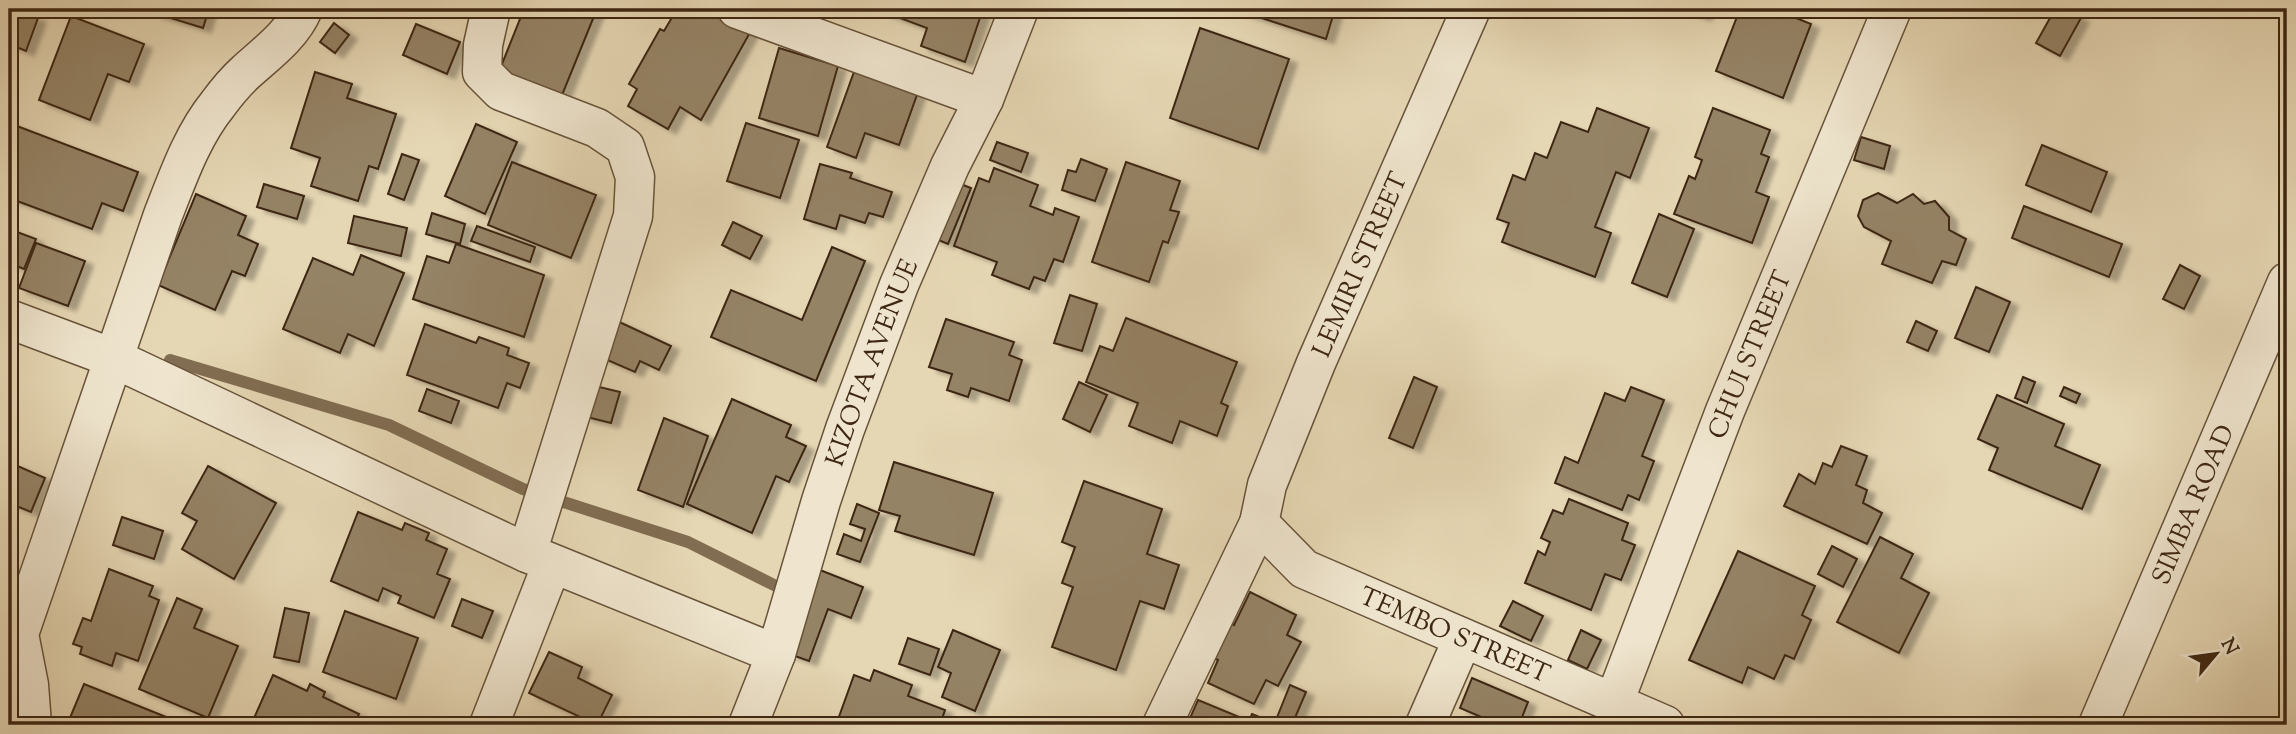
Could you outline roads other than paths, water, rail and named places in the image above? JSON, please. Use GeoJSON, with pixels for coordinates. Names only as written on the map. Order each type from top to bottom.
{"type":"FeatureCollection","features":[{"type":"Feature","properties":{"kind":"street"},"geometry":{"type":"LineString","coordinates":[[32,725],[29,685],[19,634],[163,215],[190,148],[216,106],[243,75],[273,49],[299,19],[303,9]]}},
{"type":"Feature","properties":{"kind":"street"},"geometry":{"type":"LineString","coordinates":[[489,725],[539,559],[633,216],[635,177],[625,147],[597,128],[501,91],[482,72],[483,46],[491,9]]}},
{"type":"Feature","properties":{"kind":"street"},"geometry":{"type":"LineString","coordinates":[[737,9],[984,99]]}},
{"type":"Feature","properties":{"kind":"street","name":"KIZOTA AVENUE"},"geometry":{"type":"LineString","coordinates":[[748,725],[776,654],[825,489],[899,285],[950,166],[984,99],[1019,9]]}},
{"type":"Feature","properties":{"kind":"street","name":"LEMIRI STREET"},"geometry":{"type":"LineString","coordinates":[[1162,725],[1259,523],[1267,485],[1316,363],[1471,9]]}},
{"type":"Feature","properties":{"kind":"street","name":"CHUI STREET"},"geometry":{"type":"LineString","coordinates":[[1613,705],[1725,411],[1892,9]]}},
{"type":"Feature","properties":{"kind":"street","name":"SIMBA ROAD"},"geometry":{"type":"LineString","coordinates":[[2098,725],[2287,282]]}},
{"type":"Feature","properties":{"kind":"street"},"geometry":{"type":"LineString","coordinates":[[9,319],[113,358],[539,559],[776,654]]}},
{"type":"Feature","properties":{"kind":"street","name":"TEMBO STREET"},"geometry":{"type":"LineString","coordinates":[[1259,523],[1304,569],[1613,705],[1665,725]]}},
{"type":"Feature","properties":{"kind":"street"},"geometry":{"type":"LineString","coordinates":[[1425,725],[1463,638]]}},
{"type":"Feature","properties":{"kind":"waterway"},"geometry":{"type":"LineString","coordinates":[[170,360],[389,425],[523,489],[688,542],[776,586]]}}]}
